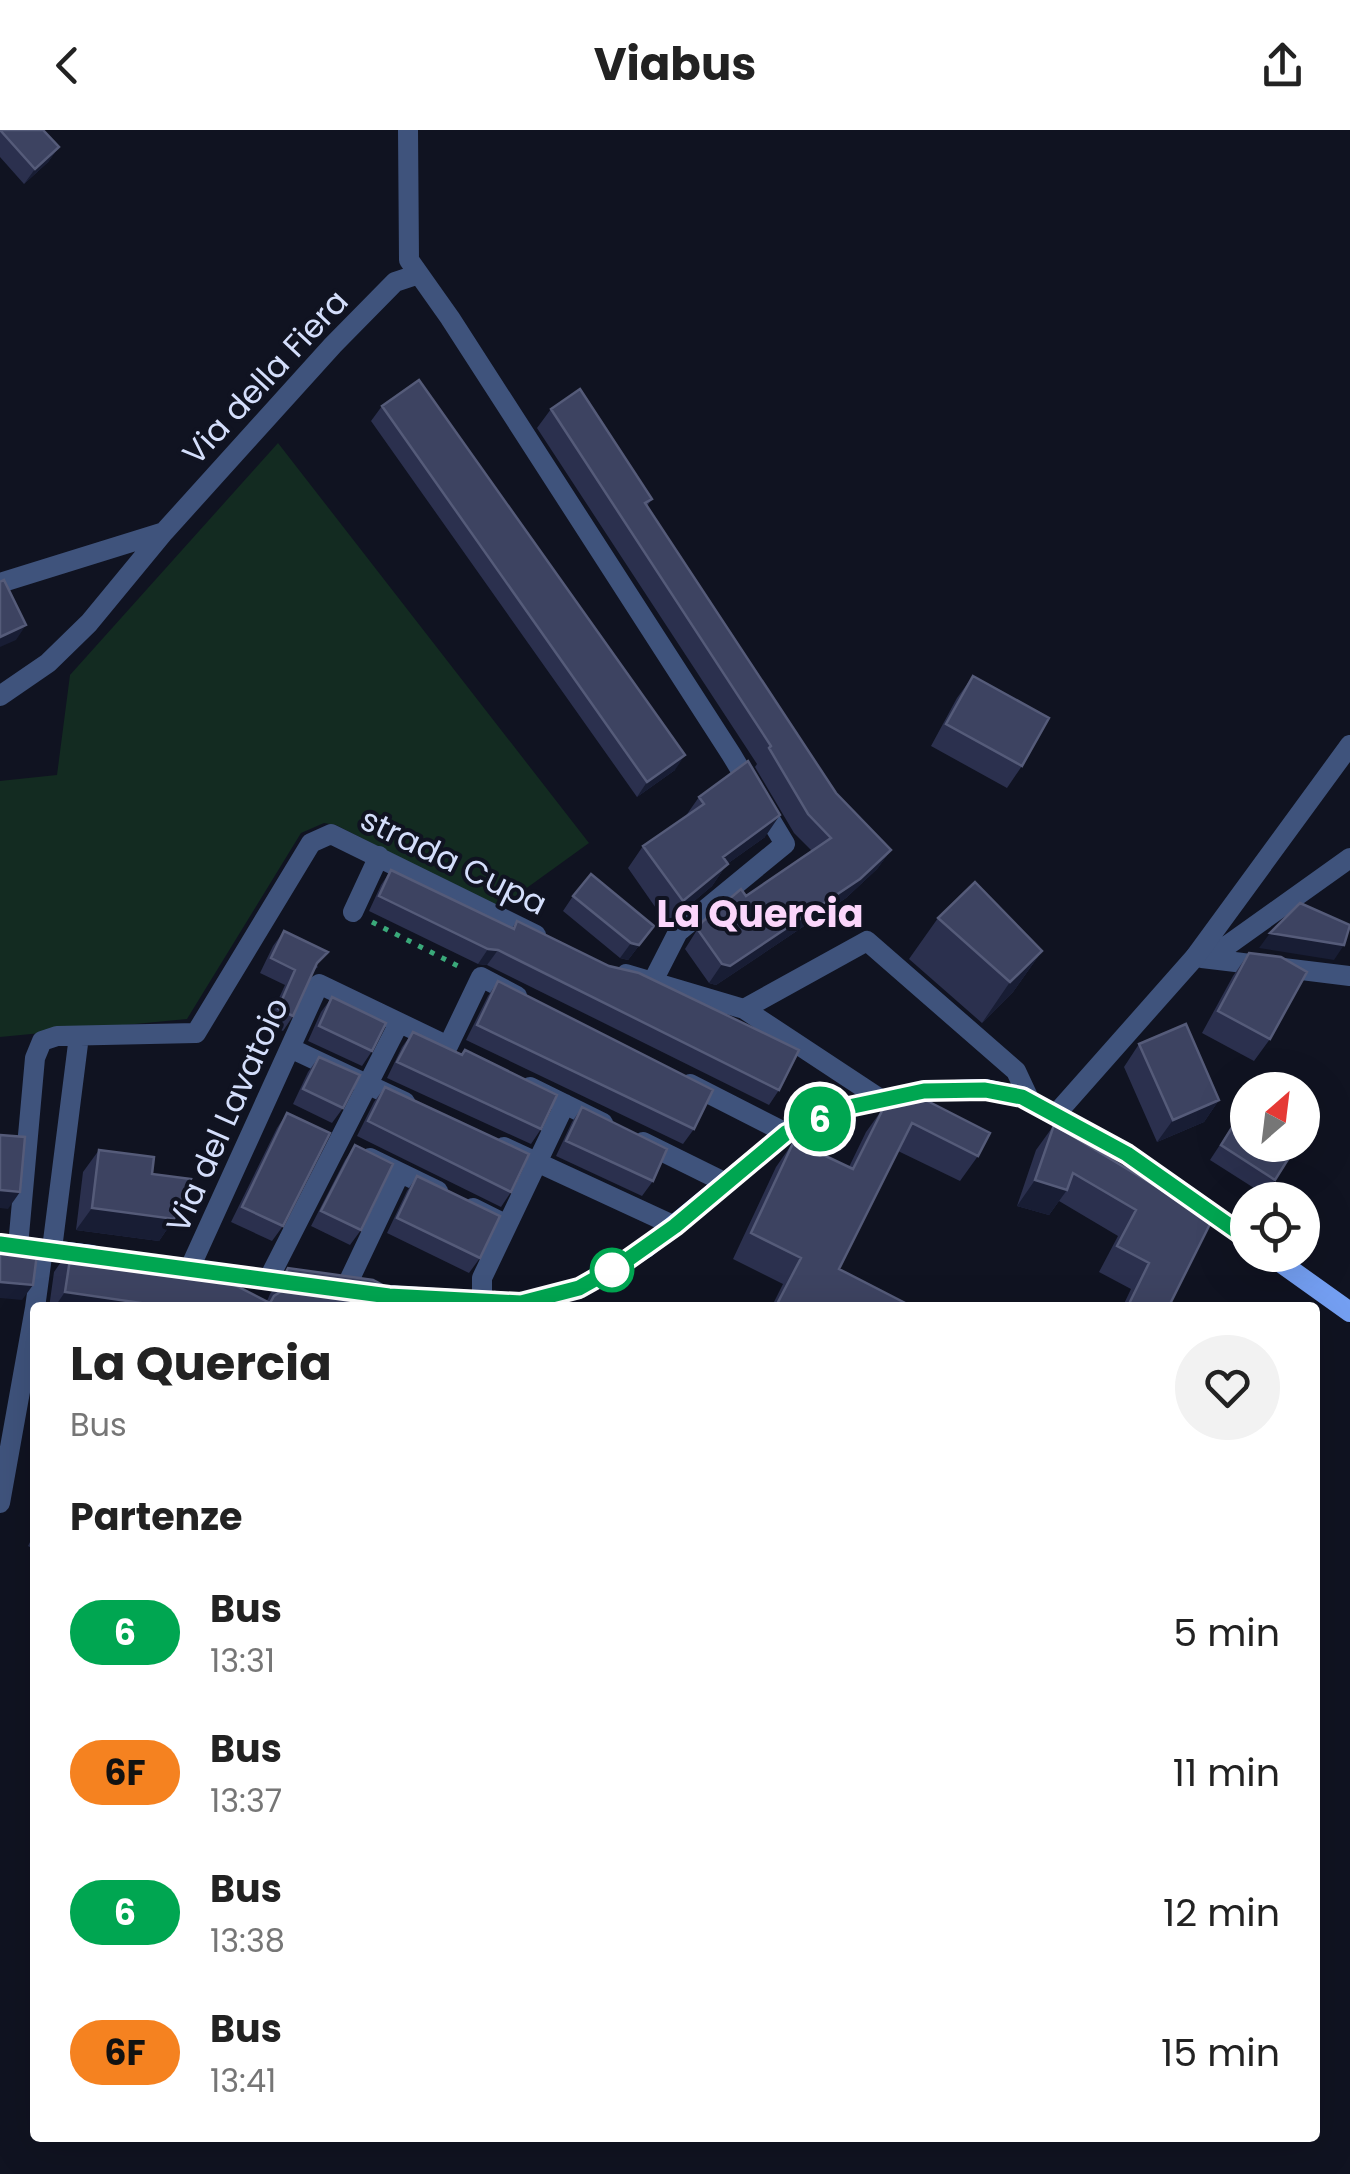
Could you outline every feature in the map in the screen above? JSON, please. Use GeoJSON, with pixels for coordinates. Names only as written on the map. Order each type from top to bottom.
{"type":"FeatureCollection","features":[{"type":"Feature","properties":{"kind":"main road"},"geometry":{"type":"LineString","coordinates":[[535,1302],[579,1288],[620,1265],[675,1226],[786,1133],[844,1108],[924,1091],[985,1090],[1030,1102],[1127,1154],[1230,1226]]}},
{"type":"Feature","properties":{"kind":"main road"},"geometry":{"type":"LineString","coordinates":[[9,1245],[111,1258]]}},
{"type":"Feature","properties":{"kind":"main road"},"geometry":{"type":"LineString","coordinates":[[179,1269],[389,1296],[469,1302]]}},
{"type":"Feature","properties":{"kind":"main road"},"geometry":{"type":"LineString","coordinates":[[1294,1272],[1350,1312]]}},
{"type":"Feature","properties":{"kind":"street"},"geometry":{"type":"LineString","coordinates":[[408,130],[409,260],[710,721],[785,844],[678,932],[654,979]]}},
{"type":"Feature","properties":{"kind":"street","name":"Via della Fiera"},"geometry":{"type":"LineString","coordinates":[[0,696],[48,663],[89,623],[164,532],[345,332],[395,282],[419,274]]}},
{"type":"Feature","properties":{"kind":"street"},"geometry":{"type":"LineString","coordinates":[[0,583],[164,532]]}},
{"type":"Feature","properties":{"kind":"street"},"geometry":{"type":"LineString","coordinates":[[1056,1114],[1194,957],[1350,745]]}},
{"type":"Feature","properties":{"kind":"street","name":"strada Cupa"},"geometry":{"type":"LineString","coordinates":[[79,1036],[196,1033],[312,843],[331,834],[552,943]]}},
{"type":"Feature","properties":{"kind":"street"},"geometry":{"type":"LineString","coordinates":[[353,912],[379,856]]}},
{"type":"Feature","properties":{"kind":"street"},"geometry":{"type":"LineString","coordinates":[[1194,957],[1228,945],[1350,858]]}},
{"type":"Feature","properties":{"kind":"street"},"geometry":{"type":"LineString","coordinates":[[744,1009],[867,941],[1016,1071],[1030,1102]]}},
{"type":"Feature","properties":{"kind":"street"},"geometry":{"type":"LineString","coordinates":[[1194,957],[1350,976]]}},
{"type":"Feature","properties":{"kind":"street"},"geometry":{"type":"LineString","coordinates":[[604,969],[654,979],[744,1009],[882,1100]]}},
{"type":"Feature","properties":{"kind":"street"},"geometry":{"type":"LineString","coordinates":[[262,1279],[333,1139],[369,1085],[399,1022],[456,1050],[480,977],[532,1003]]}},
{"type":"Feature","properties":{"kind":"street","name":"Via del Lavatoio"},"geometry":{"type":"LineString","coordinates":[[179,1269],[272,1109],[290,1048],[319,984],[399,1022]]}},
{"type":"Feature","properties":{"kind":"street"},"geometry":{"type":"LineString","coordinates":[[9,1245],[38,1048],[48,1038],[79,1036],[48,1249],[36,1302]]}},
{"type":"Feature","properties":{"kind":"street"},"geometry":{"type":"LineString","coordinates":[[290,1048],[420,1108]]}},
{"type":"Feature","properties":{"kind":"street"},"geometry":{"type":"LineString","coordinates":[[667,1073],[786,1133]]}},
{"type":"Feature","properties":{"kind":"street"},"geometry":{"type":"LineString","coordinates":[[515,1079],[726,1183]]}},
{"type":"Feature","properties":{"kind":"street"},"geometry":{"type":"LineString","coordinates":[[482,1302],[482,1278],[565,1104]]}},
{"type":"Feature","properties":{"kind":"street"},"geometry":{"type":"LineString","coordinates":[[333,1139],[507,1225]]}},
{"type":"Feature","properties":{"kind":"street"},"geometry":{"type":"LineString","coordinates":[[487,1139],[675,1226]]}},
{"type":"Feature","properties":{"kind":"street"},"geometry":{"type":"LineString","coordinates":[[345,1290],[400,1173]]}},
{"type":"Feature","properties":{"kind":"street"},"geometry":{"type":"LineString","coordinates":[[179,1269],[239,1298]]}},
{"type":"Feature","properties":{"kind":"street"},"geometry":{"type":"LineString","coordinates":[[389,1296],[399,1302]]}},
{"type":"Feature","properties":{"kind":"street"},"geometry":{"type":"LineString","coordinates":[[0,1503],[30,1336]]}},
{"type":"Feature","properties":{"kind":"path"},"geometry":{"type":"LineString","coordinates":[[353,912],[480,977]]}},
{"type":"Feature","properties":{"kind":"green space"},"geometry":{"type":"Polygon","coordinates":[[[278,443],[589,843],[499,908],[336,825],[324,823],[301,833],[187,1019],[0,1037],[0,781],[57,775],[70,675],[278,443]]]}},
{"type":"Feature","properties":{"kind":"building"},"geometry":{"type":"Polygon","coordinates":[[[0,130],[43,130],[59,147],[35,169],[0,130]]]}},
{"type":"Feature","properties":{"kind":"building"},"geometry":{"type":"Polygon","coordinates":[[[419,380],[685,755],[647,782],[382,406],[419,380]]]}},
{"type":"Feature","properties":{"kind":"building"},"geometry":{"type":"Polygon","coordinates":[[[580,389],[652,499],[645,503],[836,793],[891,850],[860,879],[730,966],[722,964],[698,930],[702,922],[741,889],[746,896],[831,838],[808,814],[771,746],[551,409],[580,389]]]}},
{"type":"Feature","properties":{"kind":"building"},"geometry":{"type":"Polygon","coordinates":[[[4,580],[26,625],[0,637],[0,582],[4,580]]]}},
{"type":"Feature","properties":{"kind":"building"},"geometry":{"type":"Polygon","coordinates":[[[973,676],[1049,718],[1022,766],[946,724],[973,676]]]}},
{"type":"Feature","properties":{"kind":"building"},"geometry":{"type":"Polygon","coordinates":[[[748,761],[780,815],[723,857],[728,864],[683,901],[643,846],[704,804],[699,797],[748,761]]]}},
{"type":"Feature","properties":{"kind":"building"},"geometry":{"type":"Polygon","coordinates":[[[391,870],[514,929],[517,921],[609,966],[639,973],[799,1050],[779,1090],[498,950],[488,949],[379,896],[391,870]]]}},
{"type":"Feature","properties":{"kind":"building"},"geometry":{"type":"Polygon","coordinates":[[[591,874],[654,926],[639,945],[631,943],[573,896],[591,874]]]}},
{"type":"Feature","properties":{"kind":"building"},"geometry":{"type":"Polygon","coordinates":[[[975,882],[1042,951],[1010,982],[938,918],[975,882]]]}},
{"type":"Feature","properties":{"kind":"building"},"geometry":{"type":"Polygon","coordinates":[[[1300,903],[1350,925],[1344,945],[1270,933],[1300,903]]]}},
{"type":"Feature","properties":{"kind":"building"},"geometry":{"type":"Polygon","coordinates":[[[284,931],[328,952],[317,963],[293,1016],[278,1009],[295,970],[271,958],[284,931]]]}},
{"type":"Feature","properties":{"kind":"building"},"geometry":{"type":"Polygon","coordinates":[[[1249,953],[1281,957],[1307,972],[1270,1039],[1218,1011],[1249,953]]]}},
{"type":"Feature","properties":{"kind":"building"},"geometry":{"type":"Polygon","coordinates":[[[498,981],[713,1090],[694,1129],[477,1025],[498,981]]]}},
{"type":"Feature","properties":{"kind":"building"},"geometry":{"type":"Polygon","coordinates":[[[332,997],[386,1023],[372,1051],[319,1026],[332,997]]]}},
{"type":"Feature","properties":{"kind":"building"},"geometry":{"type":"Polygon","coordinates":[[[1186,1024],[1219,1100],[1173,1120],[1139,1044],[1186,1024]]]}},
{"type":"Feature","properties":{"kind":"building"},"geometry":{"type":"Polygon","coordinates":[[[413,1032],[462,1055],[465,1050],[557,1095],[541,1129],[397,1062],[413,1032]]]}},
{"type":"Feature","properties":{"kind":"building"},"geometry":{"type":"Polygon","coordinates":[[[319,1057],[360,1075],[343,1108],[303,1089],[319,1057]]]}},
{"type":"Feature","properties":{"kind":"building"},"geometry":{"type":"Polygon","coordinates":[[[385,1087],[529,1154],[511,1192],[368,1121],[385,1087]]]}},
{"type":"Feature","properties":{"kind":"building"},"geometry":{"type":"Polygon","coordinates":[[[904,1089],[990,1133],[978,1156],[912,1123],[839,1269],[903,1302],[778,1302],[801,1258],[751,1233],[794,1141],[853,1169],[884,1107],[904,1089]]]}},
{"type":"Feature","properties":{"kind":"building"},"geometry":{"type":"Polygon","coordinates":[[[582,1107],[667,1149],[653,1181],[566,1141],[582,1107]]]}},
{"type":"Feature","properties":{"kind":"building"},"geometry":{"type":"Polygon","coordinates":[[[287,1113],[330,1133],[283,1226],[242,1207],[287,1113]]]}},
{"type":"Feature","properties":{"kind":"building"},"geometry":{"type":"Polygon","coordinates":[[[1054,1125],[1212,1220],[1171,1302],[1130,1302],[1149,1263],[1117,1246],[1136,1210],[1073,1173],[1067,1190],[1035,1180],[1054,1125]]]}},
{"type":"Feature","properties":{"kind":"building"},"geometry":{"type":"Polygon","coordinates":[[[1230,1131],[1230,1151],[1221,1145],[1230,1131]]]}},
{"type":"Feature","properties":{"kind":"building"},"geometry":{"type":"Polygon","coordinates":[[[0,1135],[25,1137],[20,1192],[0,1190],[0,1135]]]}},
{"type":"Feature","properties":{"kind":"building"},"geometry":{"type":"Polygon","coordinates":[[[355,1145],[393,1164],[361,1230],[321,1211],[355,1145]]]}},
{"type":"Feature","properties":{"kind":"building"},"geometry":{"type":"Polygon","coordinates":[[[99,1150],[154,1157],[152,1174],[191,1179],[174,1219],[92,1208],[99,1150]]]}},
{"type":"Feature","properties":{"kind":"building"},"geometry":{"type":"Polygon","coordinates":[[[1247,1162],[1286,1162],[1275,1180],[1247,1162]]]}},
{"type":"Feature","properties":{"kind":"building"},"geometry":{"type":"Polygon","coordinates":[[[417,1176],[500,1216],[480,1258],[397,1218],[417,1176]]]}},
{"type":"Feature","properties":{"kind":"building"},"geometry":{"type":"Polygon","coordinates":[[[72,1246],[192,1263],[268,1302],[134,1302],[65,1292],[72,1246]]]}},
{"type":"Feature","properties":{"kind":"building"},"geometry":{"type":"Polygon","coordinates":[[[0,1250],[37,1254],[33,1285],[0,1282],[0,1250]]]}},
{"type":"Feature","properties":{"kind":"building"},"geometry":{"type":"Polygon","coordinates":[[[288,1268],[373,1280],[415,1302],[271,1302],[286,1288],[288,1268]]]}},
{"type":"Feature","properties":{"kind":"building"},"geometry":{"type":"Polygon","coordinates":[[[495,1292],[522,1302],[491,1302],[495,1292]]]}},
{"type":"Feature","properties":{"kind":"bus line","name":"6"},"geometry":{"type":"LineString","coordinates":[[525,1302],[579,1288],[620,1265],[675,1226],[786,1133],[844,1108],[924,1091],[985,1090],[1022,1097],[1127,1154],[1230,1226]]}},
{"type":"Feature","properties":{"kind":"bus line","name":"6"},"geometry":{"type":"LineString","coordinates":[[0,1244],[389,1296],[469,1302]]}},
{"type":"Feature","properties":{"kind":"district","name":"La Quercia"},"geometry":{"type":"Point","coordinates":[760,913]}}]}
